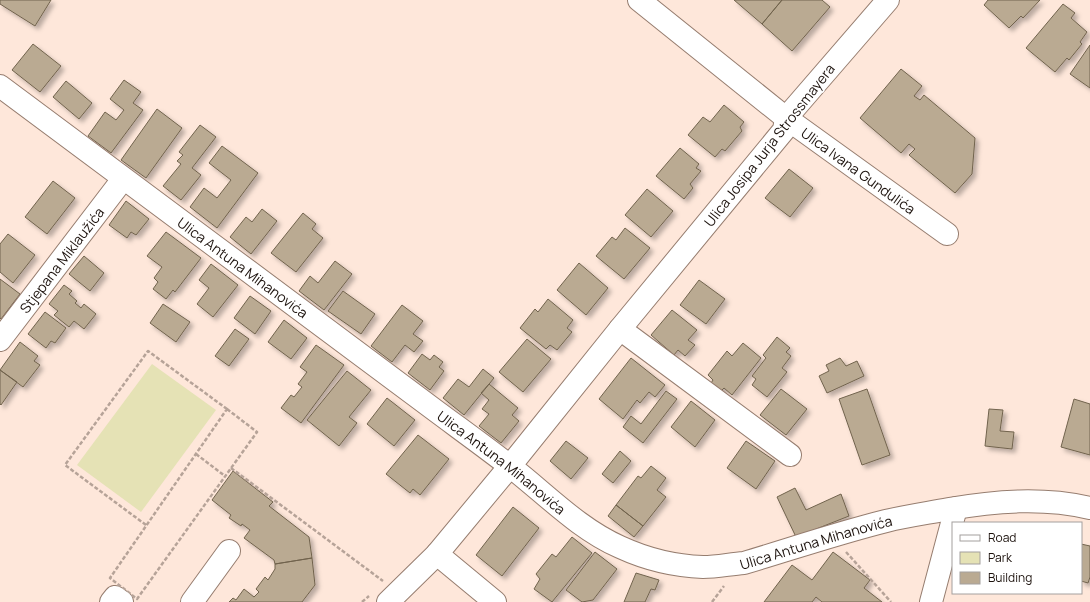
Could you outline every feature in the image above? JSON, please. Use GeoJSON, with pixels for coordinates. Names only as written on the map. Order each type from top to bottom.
{"type":"FeatureCollection","features":[{"type":"Feature","properties":{"kind":"street","name":"Ulica Ivana Gundulića"},"geometry":{"type":"LineString","coordinates":[[639,0],[786,118],[947,234]]}},
{"type":"Feature","properties":{"kind":"street","name":"Ulica Josipa Jurja Strossmayera"},"geometry":{"type":"LineString","coordinates":[[380,593],[437,554],[465,532],[510,466],[620,329],[784,130],[786,118],[888,0]]}},
{"type":"Feature","properties":{"kind":"street","name":"Ulica Antuna Mihanovića"},"geometry":{"type":"LineString","coordinates":[[0,86],[510,466],[590,531],[619,547],[644,557],[672,563],[703,567],[744,562],[887,521],[956,508],[1000,502],[1043,502],[1076,505],[1090,508]]}},
{"type":"Feature","properties":{"kind":"street","name":"Stjepana Miklaužića"},"geometry":{"type":"LineString","coordinates":[[0,340],[123,179]]}},
{"type":"Feature","properties":{"kind":"street"},"geometry":{"type":"LineString","coordinates":[[620,329],[790,456]]}},
{"type":"Feature","properties":{"kind":"street"},"geometry":{"type":"LineString","coordinates":[[952,522],[956,508]]}},
{"type":"Feature","properties":{"kind":"street"},"geometry":{"type":"LineString","coordinates":[[931,602],[952,523]]}},
{"type":"Feature","properties":{"kind":"street"},"geometry":{"type":"LineString","coordinates":[[192,602],[229,551]]}},
{"type":"Feature","properties":{"kind":"street"},"geometry":{"type":"LineString","coordinates":[[437,554],[495,602]]}},
{"type":"Feature","properties":{"kind":"street"},"geometry":{"type":"LineString","coordinates":[[111,602],[115,596],[122,602]]}},
{"type":"Feature","properties":{"kind":"path"},"geometry":{"type":"LineString","coordinates":[[146,525],[64,465],[148,351],[257,432],[137,599],[110,578],[227,410]]}},
{"type":"Feature","properties":{"kind":"path"},"geometry":{"type":"LineString","coordinates":[[196,454],[225,476]]}},
{"type":"Feature","properties":{"kind":"path"},"geometry":{"type":"LineString","coordinates":[[231,468],[383,581],[380,593],[362,602]]}},
{"type":"Feature","properties":{"kind":"path"},"geometry":{"type":"LineString","coordinates":[[845,552],[891,602]]}},
{"type":"Feature","properties":{"kind":"path"},"geometry":{"type":"LineString","coordinates":[[712,602],[728,580]]}},
{"type":"Feature","properties":{"kind":"green space"},"geometry":{"type":"Polygon","coordinates":[[[152,364],[216,410],[141,512],[77,465],[152,364]]]}},
{"type":"Feature","properties":{"kind":"building"},"geometry":{"type":"Polygon","coordinates":[[[0,0],[51,0],[35,26],[0,4],[0,0]]]}},
{"type":"Feature","properties":{"kind":"building"},"geometry":{"type":"Polygon","coordinates":[[[734,0],[782,0],[762,24],[734,0]]]}},
{"type":"Feature","properties":{"kind":"building"},"geometry":{"type":"Polygon","coordinates":[[[782,0],[822,0],[830,7],[792,51],[762,24],[782,0]]]}},
{"type":"Feature","properties":{"kind":"building"},"geometry":{"type":"Polygon","coordinates":[[[988,0],[1040,0],[1023,18],[1021,16],[1009,28],[984,5],[988,0]]]}},
{"type":"Feature","properties":{"kind":"building"},"geometry":{"type":"Polygon","coordinates":[[[1063,4],[1075,13],[1071,18],[1087,32],[1080,42],[1082,44],[1069,60],[1067,58],[1055,72],[1026,48],[1063,4]]]}},
{"type":"Feature","properties":{"kind":"building"},"geometry":{"type":"Polygon","coordinates":[[[33,44],[61,66],[40,92],[12,70],[33,44]]]}},
{"type":"Feature","properties":{"kind":"building"},"geometry":{"type":"Polygon","coordinates":[[[1090,45],[1090,88],[1070,74],[1090,45]]]}},
{"type":"Feature","properties":{"kind":"building"},"geometry":{"type":"Polygon","coordinates":[[[901,69],[922,86],[914,96],[920,100],[924,95],[975,138],[972,174],[955,193],[909,155],[915,149],[909,144],[901,153],[860,118],[901,69]]]}},
{"type":"Feature","properties":{"kind":"building"},"geometry":{"type":"Polygon","coordinates":[[[124,80],[141,92],[133,103],[143,110],[111,153],[88,136],[105,112],[116,120],[124,110],[110,99],[124,80]]]}},
{"type":"Feature","properties":{"kind":"building"},"geometry":{"type":"Polygon","coordinates":[[[66,81],[92,103],[79,119],[53,97],[66,81]]]}},
{"type":"Feature","properties":{"kind":"building"},"geometry":{"type":"Polygon","coordinates":[[[724,105],[744,122],[740,127],[742,131],[725,151],[722,149],[715,157],[688,135],[703,117],[710,122],[724,105]]]}},
{"type":"Feature","properties":{"kind":"building"},"geometry":{"type":"Polygon","coordinates":[[[157,109],[182,128],[146,178],[121,160],[157,109]]]}},
{"type":"Feature","properties":{"kind":"building"},"geometry":{"type":"Polygon","coordinates":[[[200,125],[216,137],[192,168],[201,175],[181,200],[163,186],[181,164],[177,161],[183,155],[179,152],[200,125]]]}},
{"type":"Feature","properties":{"kind":"building"},"geometry":{"type":"Polygon","coordinates":[[[222,146],[258,173],[217,228],[190,207],[204,188],[217,198],[231,180],[209,163],[222,146]]]}},
{"type":"Feature","properties":{"kind":"building"},"geometry":{"type":"Polygon","coordinates":[[[680,148],[699,164],[696,168],[701,171],[690,184],[693,188],[684,199],[656,176],[680,148]]]}},
{"type":"Feature","properties":{"kind":"building"},"geometry":{"type":"Polygon","coordinates":[[[789,169],[813,188],[790,217],[765,198],[789,169]]]}},
{"type":"Feature","properties":{"kind":"building"},"geometry":{"type":"Polygon","coordinates":[[[53,181],[75,198],[47,234],[25,217],[53,181]]]}},
{"type":"Feature","properties":{"kind":"building"},"geometry":{"type":"Polygon","coordinates":[[[647,189],[673,211],[651,237],[625,215],[647,189]]]}},
{"type":"Feature","properties":{"kind":"building"},"geometry":{"type":"Polygon","coordinates":[[[126,201],[149,219],[136,235],[131,232],[127,238],[109,225],[126,201]]]}},
{"type":"Feature","properties":{"kind":"building"},"geometry":{"type":"Polygon","coordinates":[[[262,209],[277,221],[251,254],[230,237],[246,217],[252,222],[262,209]]]}},
{"type":"Feature","properties":{"kind":"building"},"geometry":{"type":"Polygon","coordinates":[[[303,213],[316,224],[312,229],[323,238],[296,272],[271,253],[303,213]]]}},
{"type":"Feature","properties":{"kind":"building"},"geometry":{"type":"Polygon","coordinates":[[[625,228],[650,248],[624,279],[596,256],[612,237],[616,240],[625,228]]]}},
{"type":"Feature","properties":{"kind":"building"},"geometry":{"type":"Polygon","coordinates":[[[166,232],[201,258],[175,292],[173,290],[166,299],[153,289],[158,282],[154,278],[162,267],[147,256],[166,232]]]}},
{"type":"Feature","properties":{"kind":"building"},"geometry":{"type":"Polygon","coordinates":[[[8,234],[35,255],[13,283],[0,272],[0,244],[8,234]]]}},
{"type":"Feature","properties":{"kind":"building"},"geometry":{"type":"Polygon","coordinates":[[[84,256],[104,273],[90,291],[69,274],[84,256]]]}},
{"type":"Feature","properties":{"kind":"building"},"geometry":{"type":"Polygon","coordinates":[[[335,261],[352,274],[324,310],[299,291],[310,276],[318,283],[335,261]]]}},
{"type":"Feature","properties":{"kind":"building"},"geometry":{"type":"Polygon","coordinates":[[[579,263],[608,288],[586,315],[557,290],[579,263]]]}},
{"type":"Feature","properties":{"kind":"building"},"geometry":{"type":"Polygon","coordinates":[[[211,264],[238,285],[213,317],[197,304],[209,288],[199,280],[211,264]]]}},
{"type":"Feature","properties":{"kind":"building"},"geometry":{"type":"Polygon","coordinates":[[[0,279],[20,294],[1,319],[0,318],[0,279]]]}},
{"type":"Feature","properties":{"kind":"building"},"geometry":{"type":"Polygon","coordinates":[[[699,280],[725,299],[706,324],[680,305],[699,280]]]}},
{"type":"Feature","properties":{"kind":"building"},"geometry":{"type":"Polygon","coordinates":[[[64,285],[72,291],[69,294],[77,301],[75,303],[81,308],[84,304],[96,314],[84,329],[74,321],[69,327],[54,315],[58,311],[49,304],[64,285]]]}},
{"type":"Feature","properties":{"kind":"building"},"geometry":{"type":"Polygon","coordinates":[[[343,291],[375,314],[361,334],[328,311],[343,291]]]}},
{"type":"Feature","properties":{"kind":"building"},"geometry":{"type":"Polygon","coordinates":[[[250,296],[271,311],[255,334],[234,318],[250,296]]]}},
{"type":"Feature","properties":{"kind":"building"},"geometry":{"type":"Polygon","coordinates":[[[548,299],[573,320],[567,328],[572,332],[557,350],[550,345],[546,349],[520,328],[535,309],[538,312],[548,299]]]}},
{"type":"Feature","properties":{"kind":"building"},"geometry":{"type":"Polygon","coordinates":[[[163,304],[190,322],[176,342],[150,323],[163,304]]]}},
{"type":"Feature","properties":{"kind":"building"},"geometry":{"type":"Polygon","coordinates":[[[402,305],[423,321],[413,334],[423,341],[414,352],[405,345],[392,362],[371,346],[402,305]]]}},
{"type":"Feature","properties":{"kind":"building"},"geometry":{"type":"Polygon","coordinates":[[[672,310],[697,330],[688,340],[695,345],[685,356],[678,350],[674,355],[651,335],[672,310]]]}},
{"type":"Feature","properties":{"kind":"building"},"geometry":{"type":"Polygon","coordinates":[[[45,312],[66,328],[55,343],[51,341],[46,348],[28,334],[45,312]]]}},
{"type":"Feature","properties":{"kind":"building"},"geometry":{"type":"Polygon","coordinates":[[[284,320],[307,338],[291,359],[268,342],[284,320]]]}},
{"type":"Feature","properties":{"kind":"building"},"geometry":{"type":"Polygon","coordinates":[[[235,329],[249,339],[229,366],[215,356],[235,329]]]}},
{"type":"Feature","properties":{"kind":"building"},"geometry":{"type":"Polygon","coordinates":[[[777,337],[790,348],[786,352],[791,356],[782,368],[787,372],[767,397],[752,385],[756,379],[752,376],[766,358],[763,355],[777,337]]]}},
{"type":"Feature","properties":{"kind":"building"},"geometry":{"type":"Polygon","coordinates":[[[527,339],[551,359],[523,392],[499,372],[527,339]]]}},
{"type":"Feature","properties":{"kind":"building"},"geometry":{"type":"Polygon","coordinates":[[[20,342],[38,356],[34,361],[40,365],[23,387],[0,370],[20,342]]]}},
{"type":"Feature","properties":{"kind":"building"},"geometry":{"type":"Polygon","coordinates":[[[743,343],[761,358],[732,395],[724,388],[721,391],[711,383],[713,380],[708,375],[727,351],[732,356],[743,343]]]}},
{"type":"Feature","properties":{"kind":"building"},"geometry":{"type":"Polygon","coordinates":[[[316,345],[344,365],[301,423],[281,408],[291,395],[294,397],[302,387],[298,384],[307,372],[300,367],[316,345]]]}},
{"type":"Feature","properties":{"kind":"building"},"geometry":{"type":"Polygon","coordinates":[[[422,354],[430,360],[434,355],[443,362],[439,367],[444,371],[430,390],[408,373],[422,354]]]}},
{"type":"Feature","properties":{"kind":"building"},"geometry":{"type":"Polygon","coordinates":[[[631,358],[665,385],[655,397],[649,392],[640,403],[637,400],[623,419],[599,399],[631,358]]]}},
{"type":"Feature","properties":{"kind":"building"},"geometry":{"type":"Polygon","coordinates":[[[840,358],[846,366],[857,361],[864,376],[827,393],[819,376],[829,371],[826,365],[840,358]]]}},
{"type":"Feature","properties":{"kind":"building"},"geometry":{"type":"Polygon","coordinates":[[[483,369],[494,378],[464,415],[443,398],[458,379],[469,387],[483,369]]]}},
{"type":"Feature","properties":{"kind":"building"},"geometry":{"type":"Polygon","coordinates":[[[0,370],[17,382],[1,405],[0,404],[0,370]]]}},
{"type":"Feature","properties":{"kind":"building"},"geometry":{"type":"Polygon","coordinates":[[[347,371],[371,390],[349,417],[357,423],[339,446],[307,420],[347,371]]]}},
{"type":"Feature","properties":{"kind":"building"},"geometry":{"type":"Polygon","coordinates":[[[489,384],[518,408],[512,415],[519,421],[501,443],[479,426],[489,414],[482,409],[489,400],[481,393],[489,384]]]}},
{"type":"Feature","properties":{"kind":"building"},"geometry":{"type":"Polygon","coordinates":[[[781,389],[807,409],[786,435],[760,415],[781,389]]]}},
{"type":"Feature","properties":{"kind":"building"},"geometry":{"type":"Polygon","coordinates":[[[867,389],[890,455],[862,465],[839,399],[867,389]]]}},
{"type":"Feature","properties":{"kind":"building"},"geometry":{"type":"Polygon","coordinates":[[[666,391],[677,399],[643,443],[623,427],[631,416],[641,424],[666,391]]]}},
{"type":"Feature","properties":{"kind":"building"},"geometry":{"type":"Polygon","coordinates":[[[387,398],[415,420],[394,446],[367,424],[387,398]]]}},
{"type":"Feature","properties":{"kind":"building"},"geometry":{"type":"Polygon","coordinates":[[[1074,399],[1090,404],[1090,455],[1061,447],[1074,399]]]}},
{"type":"Feature","properties":{"kind":"building"},"geometry":{"type":"Polygon","coordinates":[[[691,401],[715,420],[695,447],[671,427],[691,401]]]}},
{"type":"Feature","properties":{"kind":"building"},"geometry":{"type":"Polygon","coordinates":[[[989,409],[1003,410],[1000,431],[1014,432],[1012,449],[985,446],[989,409]]]}},
{"type":"Feature","properties":{"kind":"building"},"geometry":{"type":"Polygon","coordinates":[[[418,435],[449,459],[420,495],[413,489],[410,493],[386,474],[418,435]]]}},
{"type":"Feature","properties":{"kind":"building"},"geometry":{"type":"Polygon","coordinates":[[[566,441],[588,458],[571,479],[550,461],[566,441]]]}},
{"type":"Feature","properties":{"kind":"building"},"geometry":{"type":"Polygon","coordinates":[[[746,441],[775,461],[756,489],[727,468],[746,441]]]}},
{"type":"Feature","properties":{"kind":"building"},"geometry":{"type":"Polygon","coordinates":[[[620,451],[631,461],[613,483],[602,474],[620,451]]]}},
{"type":"Feature","properties":{"kind":"building"},"geometry":{"type":"Polygon","coordinates":[[[651,466],[666,478],[657,490],[666,497],[643,526],[616,505],[638,476],[641,478],[651,466]]]}},
{"type":"Feature","properties":{"kind":"building"},"geometry":{"type":"Polygon","coordinates":[[[233,471],[273,502],[269,506],[309,537],[312,558],[275,564],[274,560],[244,538],[250,530],[242,524],[241,526],[229,518],[231,515],[212,500],[233,471]]]}},
{"type":"Feature","properties":{"kind":"building"},"geometry":{"type":"Polygon","coordinates":[[[795,488],[806,510],[841,494],[849,516],[796,537],[777,497],[795,488]]]}},
{"type":"Feature","properties":{"kind":"building"},"geometry":{"type":"Polygon","coordinates":[[[616,505],[643,526],[634,537],[608,516],[616,505]]]}},
{"type":"Feature","properties":{"kind":"building"},"geometry":{"type":"Polygon","coordinates":[[[513,507],[539,528],[502,576],[476,555],[513,507]]]}},
{"type":"Feature","properties":{"kind":"building"},"geometry":{"type":"Polygon","coordinates":[[[572,537],[592,553],[552,602],[534,589],[540,579],[536,574],[552,554],[556,557],[572,537]]]}},
{"type":"Feature","properties":{"kind":"building"},"geometry":{"type":"Polygon","coordinates":[[[1082,544],[1090,546],[1090,577],[1088,583],[1082,581],[1082,544]]]}},
{"type":"Feature","properties":{"kind":"building"},"geometry":{"type":"Polygon","coordinates":[[[595,552],[617,569],[593,600],[582,602],[566,590],[595,552]]]}},
{"type":"Feature","properties":{"kind":"building"},"geometry":{"type":"Polygon","coordinates":[[[833,552],[870,580],[864,588],[882,602],[822,602],[816,597],[812,602],[764,602],[792,565],[812,580],[833,552]]]}},
{"type":"Feature","properties":{"kind":"building"},"geometry":{"type":"Polygon","coordinates":[[[312,558],[315,585],[302,602],[229,602],[233,598],[236,600],[244,589],[254,597],[259,592],[256,589],[265,577],[268,580],[275,569],[275,564],[312,558]]]}},
{"type":"Feature","properties":{"kind":"building"},"geometry":{"type":"Polygon","coordinates":[[[636,573],[659,580],[655,590],[651,589],[645,602],[624,602],[636,573]]]}}]}
